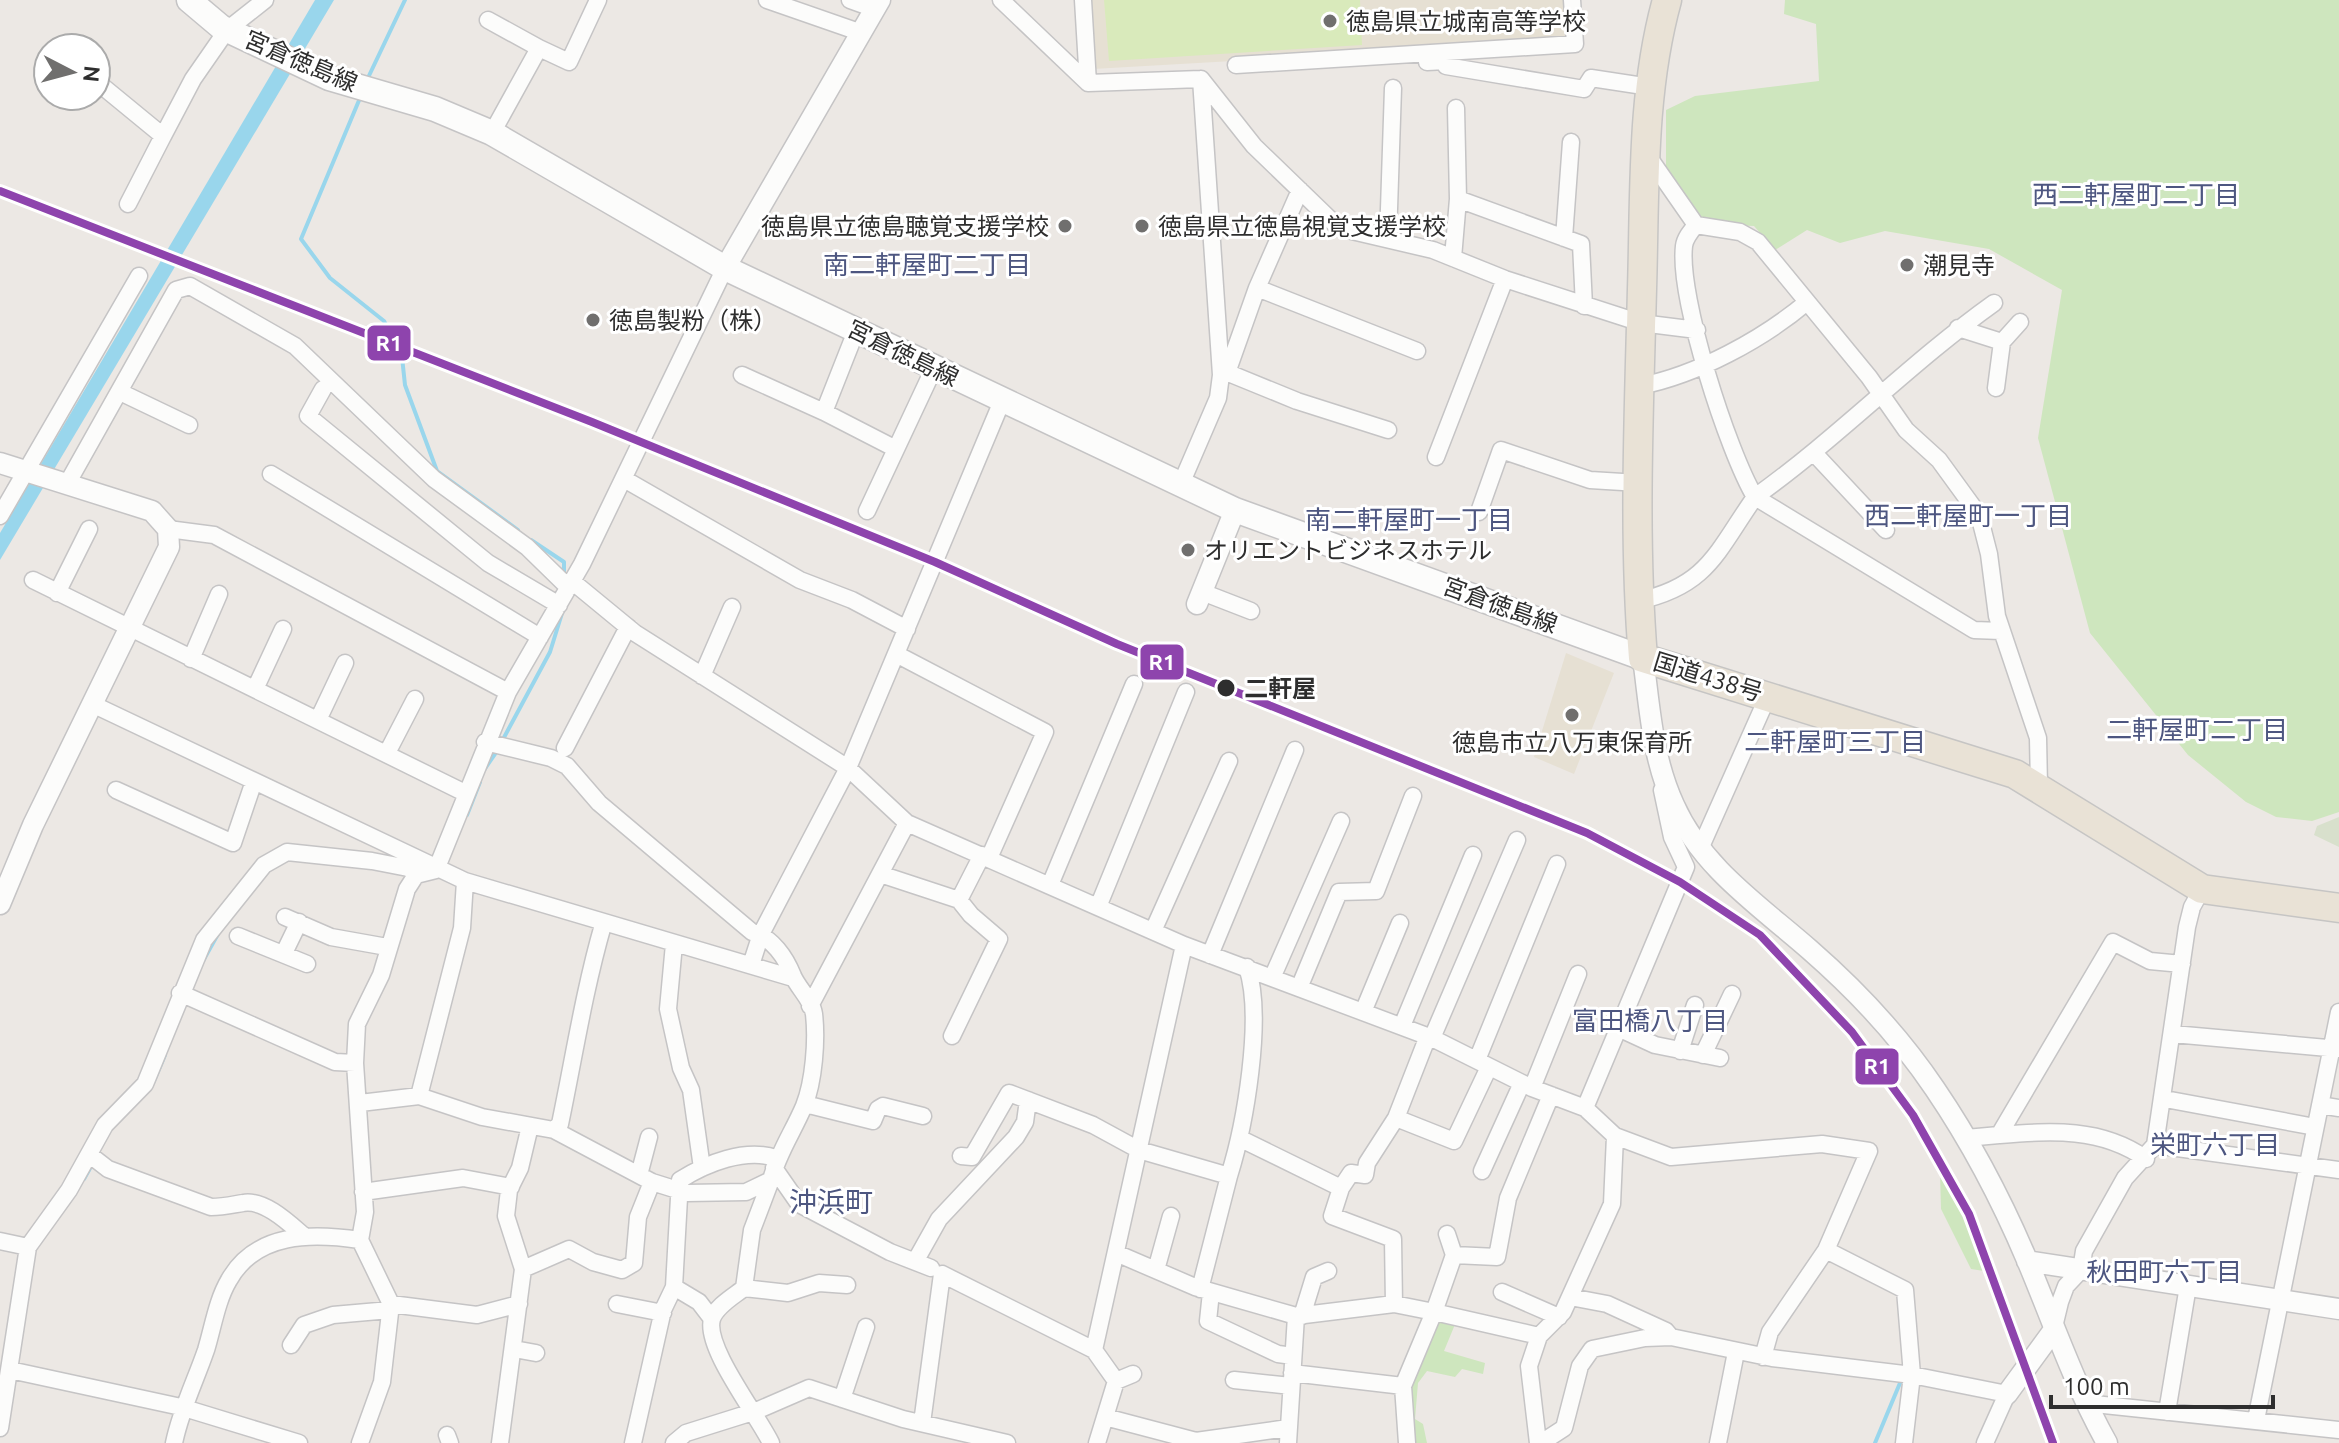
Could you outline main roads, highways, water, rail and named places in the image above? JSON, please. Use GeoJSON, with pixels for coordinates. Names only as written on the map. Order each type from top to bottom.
{"type":"FeatureCollection","features":[{"type":"Feature","properties":{"kind":"highway","name":"国道438号"},"geometry":{"type":"LineString","coordinates":[[1667,0],[1654,48],[1645,151],[1638,601],[1643,658],[2015,774],[2202,889],[2339,908]]}},
{"type":"Feature","properties":{"kind":"main road","name":"宮倉徳島線"},"geometry":{"type":"LineString","coordinates":[[189,0],[227,30],[306,68],[329,78],[435,109],[492,133],[725,268],[1235,510],[1643,658]]}},
{"type":"Feature","properties":{"kind":"water"},"geometry":{"type":"Polygon","coordinates":[[[315,0],[334,0],[0,560],[0,533],[315,0]]]}},
{"type":"Feature","properties":{"kind":"waterway"},"geometry":{"type":"LineString","coordinates":[[366,82],[405,0]]}},
{"type":"Feature","properties":{"kind":"waterway"},"geometry":{"type":"LineString","coordinates":[[360,98],[301,239],[330,278],[384,321],[402,357],[405,385],[437,471],[518,530]]}},
{"type":"Feature","properties":{"kind":"waterway"},"geometry":{"type":"LineString","coordinates":[[531,540],[564,562],[564,578]]}},
{"type":"Feature","properties":{"kind":"waterway"},"geometry":{"type":"LineString","coordinates":[[501,743],[550,652],[563,610]]}},
{"type":"Feature","properties":{"kind":"waterway"},"geometry":{"type":"LineString","coordinates":[[484,770],[497,751]]}},
{"type":"Feature","properties":{"kind":"waterway"},"geometry":{"type":"LineString","coordinates":[[467,815],[480,782]]}},
{"type":"Feature","properties":{"kind":"waterway"},"geometry":{"type":"LineString","coordinates":[[203,961],[218,934]]}},
{"type":"Feature","properties":{"kind":"waterway"},"geometry":{"type":"LineString","coordinates":[[153,1083],[165,1055]]}},
{"type":"Feature","properties":{"kind":"waterway"},"geometry":{"type":"LineString","coordinates":[[84,1179],[93,1163]]}},
{"type":"Feature","properties":{"kind":"waterway"},"geometry":{"type":"LineString","coordinates":[[1875,1443],[1900,1383]]}},
{"type":"Feature","properties":{"kind":"place","name":"徳島県立城南高等学校"},"geometry":{"type":"Point","coordinates":[1330,21]}},
{"type":"Feature","properties":{"kind":"place","name":"徳島県立徳島聴覚支援学校"},"geometry":{"type":"Point","coordinates":[1065,226]}},
{"type":"Feature","properties":{"kind":"place","name":"徳島県立徳島視覚支援学校"},"geometry":{"type":"Point","coordinates":[1142,226]}},
{"type":"Feature","properties":{"kind":"place","name":"潮見寺"},"geometry":{"type":"Point","coordinates":[1907,265]}},
{"type":"Feature","properties":{"kind":"place","name":"徳島製粉（株）"},"geometry":{"type":"Point","coordinates":[593,320]}},
{"type":"Feature","properties":{"kind":"place","name":"オリエントビジネスホテル"},"geometry":{"type":"Point","coordinates":[1188,550]}},
{"type":"Feature","properties":{"kind":"place","name":"二軒屋"},"geometry":{"type":"Point","coordinates":[1226,688]}},
{"type":"Feature","properties":{"kind":"place","name":"徳島市立八万東保育所"},"geometry":{"type":"Point","coordinates":[1572,715]}},
{"type":"Feature","properties":{"kind":"district","name":"西二軒屋町二丁目"},"geometry":{"type":"Point","coordinates":[2136,194]}},
{"type":"Feature","properties":{"kind":"district","name":"南二軒屋町二丁目"},"geometry":{"type":"Point","coordinates":[927,264]}},
{"type":"Feature","properties":{"kind":"district","name":"西二軒屋町一丁目"},"geometry":{"type":"Point","coordinates":[1968,515]}},
{"type":"Feature","properties":{"kind":"district","name":"南二軒屋町一丁目"},"geometry":{"type":"Point","coordinates":[1409,519]}},
{"type":"Feature","properties":{"kind":"district","name":"二軒屋町二丁目"},"geometry":{"type":"Point","coordinates":[2197,729]}},
{"type":"Feature","properties":{"kind":"district","name":"二軒屋町三丁目"},"geometry":{"type":"Point","coordinates":[1835,741]}},
{"type":"Feature","properties":{"kind":"district","name":"富田橋八丁目"},"geometry":{"type":"Point","coordinates":[1650,1020]}},
{"type":"Feature","properties":{"kind":"district","name":"栄町六丁目"},"geometry":{"type":"Point","coordinates":[2215,1144]}},
{"type":"Feature","properties":{"kind":"district","name":"沖浜町"},"geometry":{"type":"Point","coordinates":[831,1201]}},
{"type":"Feature","properties":{"kind":"district","name":"秋田町六丁目"},"geometry":{"type":"Point","coordinates":[2164,1271]}}]}
